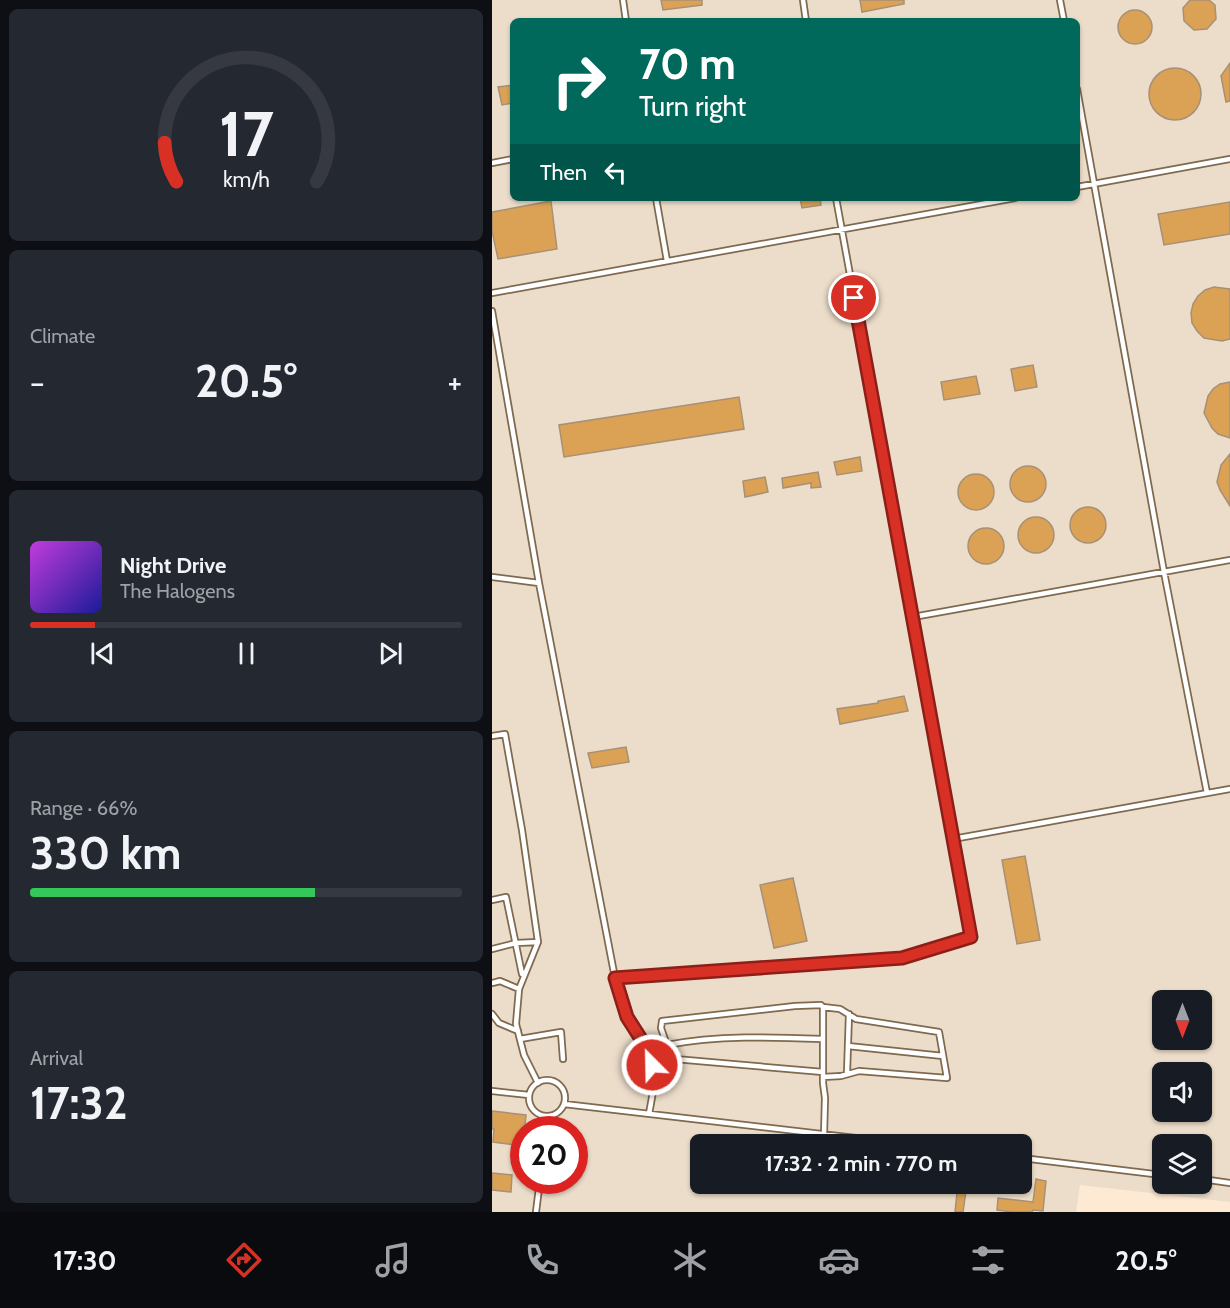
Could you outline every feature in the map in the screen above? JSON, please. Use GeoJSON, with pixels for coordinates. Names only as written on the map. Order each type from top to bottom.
{"type":"FeatureCollection","features":[{"type":"Feature","properties":{"kind":"lane"},"geometry":{"type":"LineString","coordinates":[[623,0],[626,18]]}},
{"type":"Feature","properties":{"kind":"lane"},"geometry":{"type":"LineString","coordinates":[[803,0],[806,18]]}},
{"type":"Feature","properties":{"kind":"lane"},"geometry":{"type":"LineString","coordinates":[[1060,0],[1063,18]]}},
{"type":"Feature","properties":{"kind":"lane"},"geometry":{"type":"LineString","coordinates":[[1080,105],[1164,572],[1207,793]]}},
{"type":"Feature","properties":{"kind":"lane"},"geometry":{"type":"LineString","coordinates":[[1080,186],[1230,159]]}},
{"type":"Feature","properties":{"kind":"lane"},"geometry":{"type":"LineString","coordinates":[[492,163],[510,160]]}},
{"type":"Feature","properties":{"kind":"lane"},"geometry":{"type":"LineString","coordinates":[[657,201],[668,261]]}},
{"type":"Feature","properties":{"kind":"lane"},"geometry":{"type":"LineString","coordinates":[[615,978],[902,958],[971,937],[837,201]]}},
{"type":"Feature","properties":{"kind":"lane"},"geometry":{"type":"LineString","coordinates":[[492,293],[999,201]]}},
{"type":"Feature","properties":{"kind":"lane"},"geometry":{"type":"LineString","coordinates":[[492,311],[539,583],[615,978],[627,1017],[644,1045],[652,1066],[654,1086],[649,1114]]}},
{"type":"Feature","properties":{"kind":"lane"},"geometry":{"type":"LineString","coordinates":[[913,617],[1230,560]]}},
{"type":"Feature","properties":{"kind":"lane"},"geometry":{"type":"LineString","coordinates":[[492,577],[539,583]]}},
{"type":"Feature","properties":{"kind":"lane"},"geometry":{"type":"LineString","coordinates":[[492,736],[505,734],[538,942],[519,989],[516,1024],[524,1055],[538,1083]]}},
{"type":"Feature","properties":{"kind":"lane"},"geometry":{"type":"LineString","coordinates":[[953,839],[1230,789]]}},
{"type":"Feature","properties":{"kind":"lane"},"geometry":{"type":"LineString","coordinates":[[492,900],[506,897],[523,977]]}},
{"type":"Feature","properties":{"kind":"lane"},"geometry":{"type":"LineString","coordinates":[[492,949],[516,943],[538,942]]}},
{"type":"Feature","properties":{"kind":"lane"},"geometry":{"type":"LineString","coordinates":[[492,983],[500,981],[519,989]]}},
{"type":"Feature","properties":{"kind":"lane"},"geometry":{"type":"LineString","coordinates":[[652,1066],[672,1060],[823,1078],[859,1071],[947,1078],[939,1032],[856,1019],[840,1009],[823,1007],[819,1004],[666,1020],[660,1023],[672,1060]]}},
{"type":"Feature","properties":{"kind":"lane"},"geometry":{"type":"LineString","coordinates":[[564,1104],[824,1134],[823,1007]]}},
{"type":"Feature","properties":{"kind":"lane"},"geometry":{"type":"LineString","coordinates":[[492,1014],[499,1023],[518,1031]]}},
{"type":"Feature","properties":{"kind":"lane"},"geometry":{"type":"LineString","coordinates":[[847,1073],[849,1014]]}},
{"type":"Feature","properties":{"kind":"lane"},"geometry":{"type":"LineString","coordinates":[[520,1039],[561,1032],[563,1059]]}},
{"type":"Feature","properties":{"kind":"lane"},"geometry":{"type":"LineString","coordinates":[[644,1045],[664,1038]]}},
{"type":"Feature","properties":{"kind":"lane"},"geometry":{"type":"LineString","coordinates":[[667,1045],[691,1040],[823,1039]]}},
{"type":"Feature","properties":{"kind":"lane"},"geometry":{"type":"LineString","coordinates":[[848,1046],[943,1056]]}},
{"type":"Feature","properties":{"kind":"lane"},"geometry":{"type":"LineString","coordinates":[[544,1116],[534,1113],[528,1100],[532,1086],[546,1079],[559,1084],[566,1097],[561,1111],[550,1116]]}},
{"type":"Feature","properties":{"kind":"lane"},"geometry":{"type":"LineString","coordinates":[[492,1091],[529,1095]]}},
{"type":"Feature","properties":{"kind":"lane"},"geometry":{"type":"LineString","coordinates":[[1032,1159],[1152,1174]]}},
{"type":"Feature","properties":{"kind":"lane"},"geometry":{"type":"LineString","coordinates":[[1212,1180],[1230,1183]]}},
{"type":"Feature","properties":{"kind":"lane"},"geometry":{"type":"LineString","coordinates":[[536,1212],[538,1194]]}},
{"type":"Feature","properties":{"kind":"shaded area"},"geometry":{"type":"Polygon","coordinates":[[[492,0],[1230,0],[1230,1202],[1159,1194],[1212,1194],[1212,1134],[1152,1134],[1152,1193],[1080,1185],[1076,1212],[492,1212],[492,0]]]}},
{"type":"Feature","properties":{"kind":"building"},"geometry":{"type":"Polygon","coordinates":[[[661,0],[702,0],[702,5],[663,10],[661,0]]]}},
{"type":"Feature","properties":{"kind":"building"},"geometry":{"type":"Polygon","coordinates":[[[860,0],[904,0],[904,4],[862,12],[860,0]]]}},
{"type":"Feature","properties":{"kind":"building"},"geometry":{"type":"Polygon","coordinates":[[[1190,0],[1209,0],[1215,5],[1216,19],[1207,29],[1194,30],[1184,21],[1183,8],[1190,0]]]}},
{"type":"Feature","properties":{"kind":"building"},"geometry":{"type":"Polygon","coordinates":[[[1135,10],[1147,15],[1152,27],[1147,39],[1135,44],[1123,39],[1118,27],[1123,15],[1135,10]]]}},
{"type":"Feature","properties":{"kind":"building"},"geometry":{"type":"Polygon","coordinates":[[[1230,63],[1230,101],[1226,102],[1221,76],[1230,63]]]}},
{"type":"Feature","properties":{"kind":"building"},"geometry":{"type":"Polygon","coordinates":[[[1170,68],[1180,68],[1194,75],[1201,94],[1194,113],[1180,120],[1170,120],[1160,116],[1153,109],[1149,99],[1149,89],[1153,79],[1160,72],[1170,68]]]}},
{"type":"Feature","properties":{"kind":"building"},"geometry":{"type":"Polygon","coordinates":[[[510,85],[510,104],[502,105],[498,87],[510,85]]]}},
{"type":"Feature","properties":{"kind":"building"},"geometry":{"type":"Polygon","coordinates":[[[551,201],[557,249],[498,259],[492,231],[492,212],[551,201]]]}},
{"type":"Feature","properties":{"kind":"building"},"geometry":{"type":"Polygon","coordinates":[[[801,201],[820,201],[821,205],[802,208],[801,201]]]}},
{"type":"Feature","properties":{"kind":"building"},"geometry":{"type":"Polygon","coordinates":[[[1230,202],[1230,234],[1164,245],[1158,214],[1230,202]]]}},
{"type":"Feature","properties":{"kind":"building"},"geometry":{"type":"Polygon","coordinates":[[[1214,287],[1230,289],[1230,339],[1222,341],[1204,338],[1192,323],[1193,304],[1205,290],[1214,287]]]}},
{"type":"Feature","properties":{"kind":"building"},"geometry":{"type":"Polygon","coordinates":[[[1033,365],[1037,387],[1015,391],[1011,369],[1033,365]]]}},
{"type":"Feature","properties":{"kind":"building"},"geometry":{"type":"Polygon","coordinates":[[[976,376],[980,394],[944,400],[941,382],[976,376]]]}},
{"type":"Feature","properties":{"kind":"building"},"geometry":{"type":"Polygon","coordinates":[[[1230,382],[1230,438],[1218,434],[1204,413],[1208,396],[1213,389],[1220,384],[1230,382]]]}},
{"type":"Feature","properties":{"kind":"building"},"geometry":{"type":"Polygon","coordinates":[[[739,397],[744,429],[564,457],[559,425],[739,397]]]}},
{"type":"Feature","properties":{"kind":"building"},"geometry":{"type":"Polygon","coordinates":[[[1230,454],[1230,506],[1217,482],[1221,465],[1230,454]]]}},
{"type":"Feature","properties":{"kind":"building"},"geometry":{"type":"Polygon","coordinates":[[[860,457],[862,471],[837,475],[834,462],[860,457]]]}},
{"type":"Feature","properties":{"kind":"building"},"geometry":{"type":"Polygon","coordinates":[[[1028,466],[1041,471],[1046,484],[1041,497],[1028,502],[1015,497],[1010,484],[1015,471],[1028,466]]]}},
{"type":"Feature","properties":{"kind":"building"},"geometry":{"type":"Polygon","coordinates":[[[818,472],[821,487],[811,488],[811,483],[783,488],[782,478],[818,472]]]}},
{"type":"Feature","properties":{"kind":"building"},"geometry":{"type":"Polygon","coordinates":[[[976,474],[989,479],[994,492],[989,505],[976,510],[963,505],[958,492],[963,479],[976,474]]]}},
{"type":"Feature","properties":{"kind":"building"},"geometry":{"type":"Polygon","coordinates":[[[765,477],[768,492],[745,497],[743,481],[765,477]]]}},
{"type":"Feature","properties":{"kind":"building"},"geometry":{"type":"Polygon","coordinates":[[[1088,507],[1101,512],[1106,525],[1101,538],[1088,543],[1075,538],[1070,525],[1075,512],[1088,507]]]}},
{"type":"Feature","properties":{"kind":"building"},"geometry":{"type":"Polygon","coordinates":[[[1036,517],[1049,522],[1054,535],[1049,548],[1036,553],[1023,548],[1018,535],[1023,522],[1036,517]]]}},
{"type":"Feature","properties":{"kind":"building"},"geometry":{"type":"Polygon","coordinates":[[[986,528],[999,533],[1004,546],[999,559],[986,564],[973,559],[968,546],[973,533],[986,528]]]}},
{"type":"Feature","properties":{"kind":"building"},"geometry":{"type":"Polygon","coordinates":[[[904,696],[908,711],[840,724],[837,709],[878,703],[878,701],[904,696]]]}},
{"type":"Feature","properties":{"kind":"building"},"geometry":{"type":"Polygon","coordinates":[[[626,747],[629,762],[592,768],[588,753],[626,747]]]}},
{"type":"Feature","properties":{"kind":"building"},"geometry":{"type":"Polygon","coordinates":[[[1025,856],[1040,940],[1017,944],[1002,860],[1025,856]]]}},
{"type":"Feature","properties":{"kind":"building"},"geometry":{"type":"Polygon","coordinates":[[[793,878],[807,941],[774,948],[760,885],[793,878]]]}},
{"type":"Feature","properties":{"kind":"building"},"geometry":{"type":"Polygon","coordinates":[[[492,1111],[526,1115],[510,1116],[510,1144],[493,1142],[494,1129],[492,1129],[492,1111]]]}},
{"type":"Feature","properties":{"kind":"building"},"geometry":{"type":"Polygon","coordinates":[[[492,1173],[510,1175],[510,1192],[492,1190],[492,1173]]]}},
{"type":"Feature","properties":{"kind":"building"},"geometry":{"type":"Polygon","coordinates":[[[1036,1179],[1046,1181],[1043,1211],[997,1210],[998,1198],[1033,1202],[1036,1179]]]}},
{"type":"Feature","properties":{"kind":"building"},"geometry":{"type":"Polygon","coordinates":[[[957,1194],[966,1194],[963,1212],[955,1212],[957,1194]]]}},
{"type":"Feature","properties":{"kind":"route"},"geometry":{"type":"LineString","coordinates":[[652,1065],[641,1039],[627,1017],[615,978],[902,958],[971,937],[854,298]]}}]}
